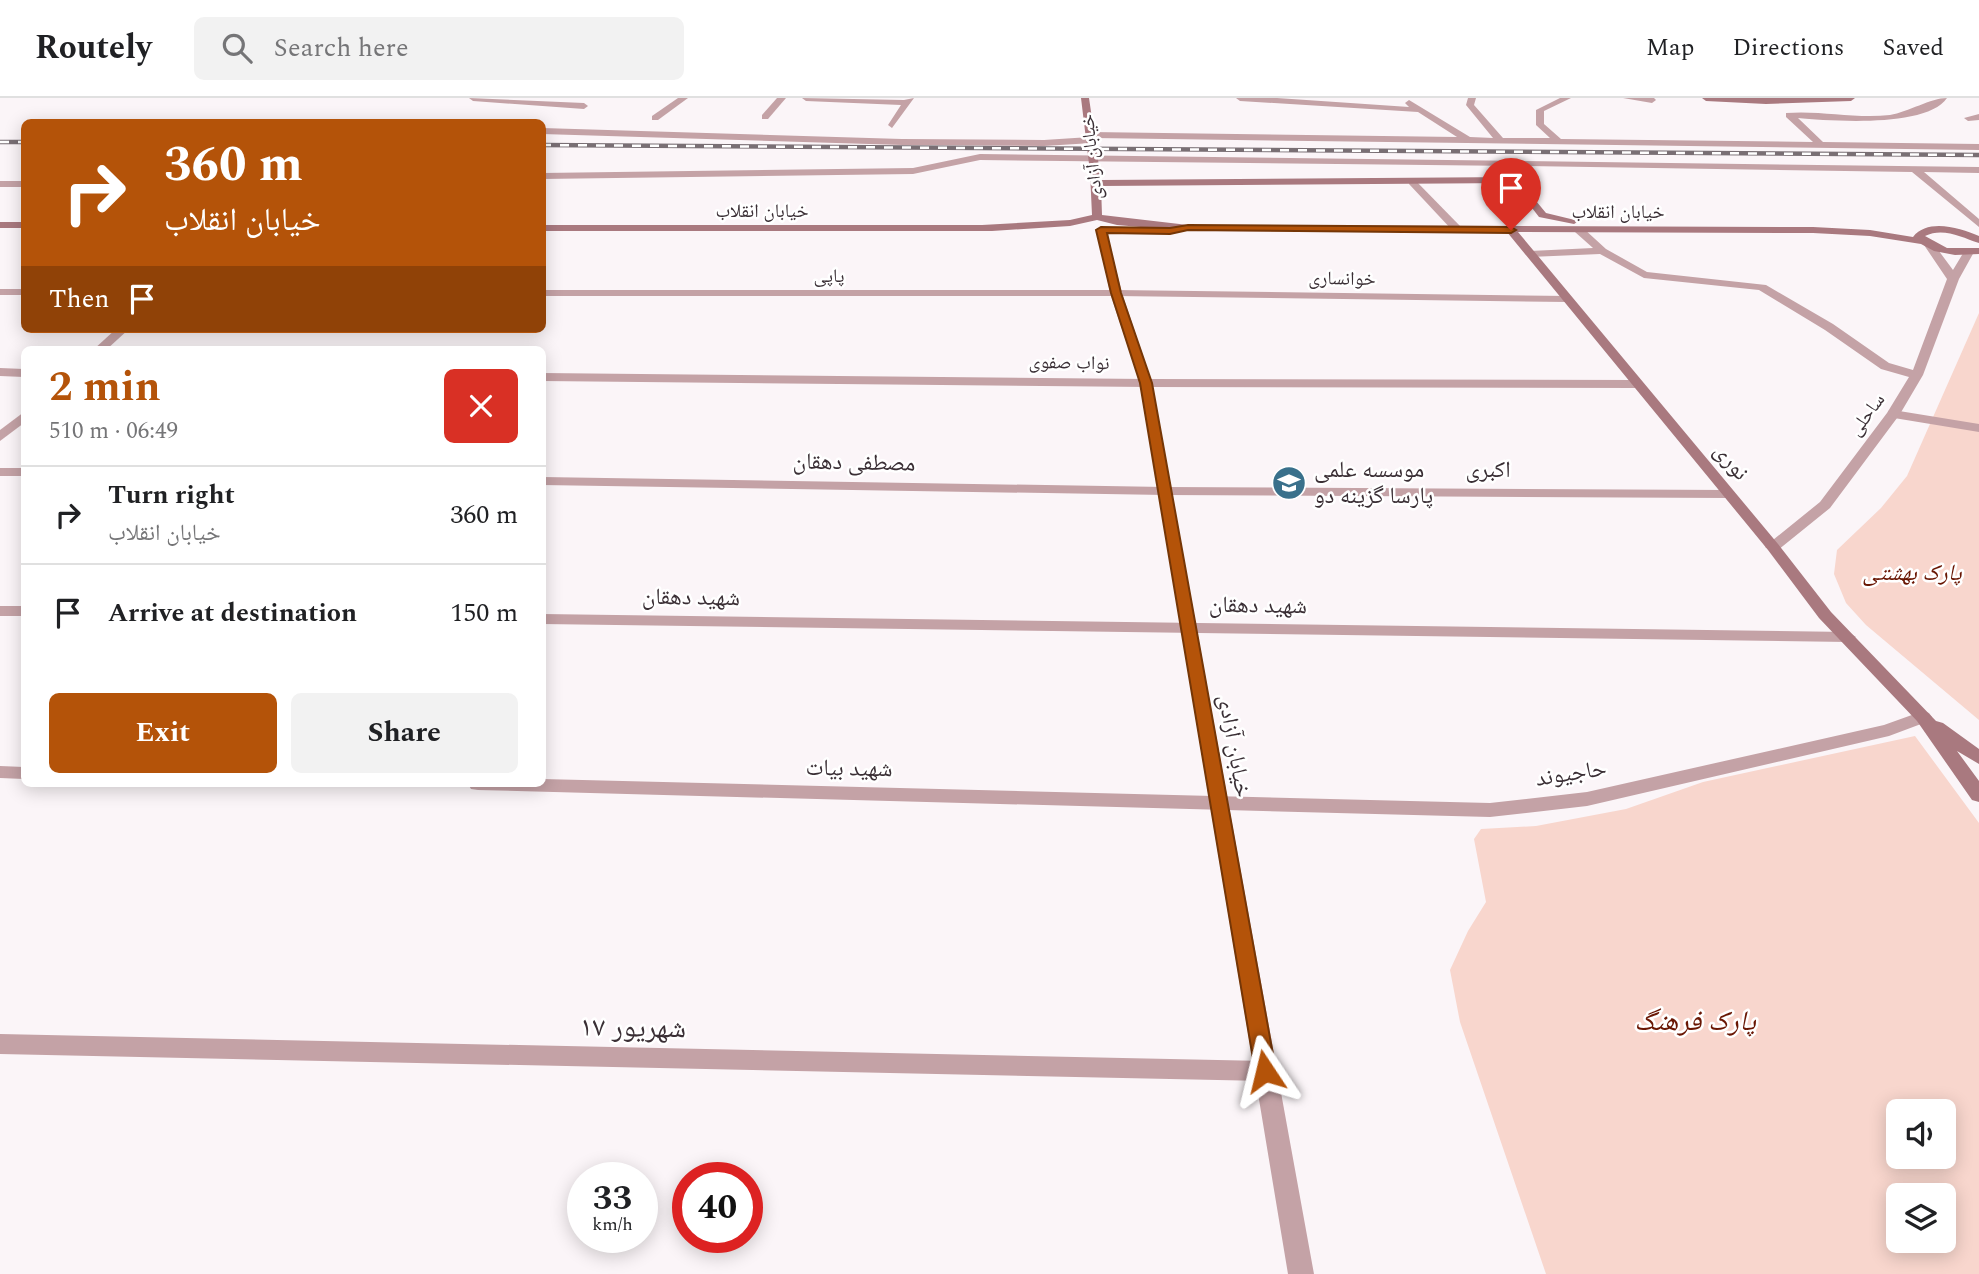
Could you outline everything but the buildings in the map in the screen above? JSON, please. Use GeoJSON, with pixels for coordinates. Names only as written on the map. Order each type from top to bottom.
{"type":"FeatureCollection","features":[{"type":"Feature","properties":{"kind":"main road","name":"خیابان آزادی"},"geometry":{"type":"LineString","coordinates":[[1085,98],[1096,160],[1099,223]]}},
{"type":"Feature","properties":{"kind":"main road"},"geometry":{"type":"LineString","coordinates":[[1706,98],[1766,102],[1852,98]]}},
{"type":"Feature","properties":{"kind":"main road"},"geometry":{"type":"LineString","coordinates":[[1098,183],[1516,180],[1544,215],[1575,225]]}},
{"type":"Feature","properties":{"kind":"main road","name":"خیابان انقلاب"},"geometry":{"type":"LineString","coordinates":[[546,228],[982,228],[1099,223],[1170,231],[1188,228],[1511,230],[1575,225],[1813,230],[1926,239]]}},
{"type":"Feature","properties":{"kind":"main road"},"geometry":{"type":"LineString","coordinates":[[0,225],[21,225]]}},
{"type":"Feature","properties":{"kind":"main road","name":"نوری"},"geometry":{"type":"LineString","coordinates":[[1511,230],[1773,547],[1825,615],[1923,717]]}},
{"type":"Feature","properties":{"kind":"main road"},"geometry":{"type":"LineString","coordinates":[[1926,239],[1959,233],[1976,250]]}},
{"type":"Feature","properties":{"kind":"main road"},"geometry":{"type":"LineString","coordinates":[[1926,239],[1976,250]]}},
{"type":"Feature","properties":{"kind":"main road"},"geometry":{"type":"LineString","coordinates":[[1923,717],[1979,758]]}},
{"type":"Feature","properties":{"kind":"main road"},"geometry":{"type":"LineString","coordinates":[[1923,717],[1979,795]]}},
{"type":"Feature","properties":{"kind":"street"},"geometry":{"type":"LineString","coordinates":[[473,98],[588,104],[566,114]]}},
{"type":"Feature","properties":{"kind":"street"},"geometry":{"type":"LineString","coordinates":[[655,118],[684,98]]}},
{"type":"Feature","properties":{"kind":"street"},"geometry":{"type":"LineString","coordinates":[[765,117],[782,98]]}},
{"type":"Feature","properties":{"kind":"street"},"geometry":{"type":"LineString","coordinates":[[806,98],[908,101]]}},
{"type":"Feature","properties":{"kind":"street"},"geometry":{"type":"LineString","coordinates":[[1240,98],[1416,110]]}},
{"type":"Feature","properties":{"kind":"street"},"geometry":{"type":"LineString","coordinates":[[1404,98],[1416,110],[1469,140]]}},
{"type":"Feature","properties":{"kind":"street"},"geometry":{"type":"LineString","coordinates":[[1472,98],[1470,105],[1502,141]]}},
{"type":"Feature","properties":{"kind":"street"},"geometry":{"type":"LineString","coordinates":[[1559,142],[1540,125],[1541,110],[1567,98]]}},
{"type":"Feature","properties":{"kind":"street"},"geometry":{"type":"LineString","coordinates":[[1628,98],[1652,100]]}},
{"type":"Feature","properties":{"kind":"street"},"geometry":{"type":"LineString","coordinates":[[1821,145],[1789,115],[1833,118],[1907,115],[1929,109],[1943,99]]}},
{"type":"Feature","properties":{"kind":"street"},"geometry":{"type":"LineString","coordinates":[[892,125],[908,101]]}},
{"type":"Feature","properties":{"kind":"street"},"geometry":{"type":"LineString","coordinates":[[1968,118],[1979,117]]}},
{"type":"Feature","properties":{"kind":"street"},"geometry":{"type":"LineString","coordinates":[[546,131],[902,142],[1044,143],[1091,138],[1469,140],[1979,148]]}},
{"type":"Feature","properties":{"kind":"street"},"geometry":{"type":"LineString","coordinates":[[1528,141],[1546,163]]}},
{"type":"Feature","properties":{"kind":"street"},"geometry":{"type":"LineString","coordinates":[[546,176],[913,171],[980,157],[1979,170]]}},
{"type":"Feature","properties":{"kind":"street"},"geometry":{"type":"LineString","coordinates":[[1516,180],[1523,163]]}},
{"type":"Feature","properties":{"kind":"street"},"geometry":{"type":"LineString","coordinates":[[1916,170],[1979,224],[1959,233]]}},
{"type":"Feature","properties":{"kind":"street"},"geometry":{"type":"LineString","coordinates":[[1412,182],[1457,229]]}},
{"type":"Feature","properties":{"kind":"street"},"geometry":{"type":"LineString","coordinates":[[0,184],[21,184]]}},
{"type":"Feature","properties":{"kind":"street","name":"خیابان آزادی"},"geometry":{"type":"LineString","coordinates":[[1099,223],[1116,293],[1146,383],[1301,1274]]}},
{"type":"Feature","properties":{"kind":"street"},"geometry":{"type":"LineString","coordinates":[[1575,225],[1602,251],[1644,275],[1762,287],[1829,327],[1885,366],[1917,375]]}},
{"type":"Feature","properties":{"kind":"street"},"geometry":{"type":"LineString","coordinates":[[1926,239],[1953,279]]}},
{"type":"Feature","properties":{"kind":"street","name":"ساحلی"},"geometry":{"type":"LineString","coordinates":[[1773,547],[1825,505],[1893,414],[1917,375],[1953,279],[1976,250]]}},
{"type":"Feature","properties":{"kind":"street"},"geometry":{"type":"LineString","coordinates":[[1530,254],[1602,251]]}},
{"type":"Feature","properties":{"kind":"street"},"geometry":{"type":"LineString","coordinates":[[0,292],[21,292]]}},
{"type":"Feature","properties":{"kind":"street","name":"پاپی"},"geometry":{"type":"LineString","coordinates":[[546,293],[1116,293]]}},
{"type":"Feature","properties":{"kind":"street","name":"خوانساری"},"geometry":{"type":"LineString","coordinates":[[1116,293],[1567,299]]}},
{"type":"Feature","properties":{"kind":"street"},"geometry":{"type":"LineString","coordinates":[[104,346],[118,333]]}},
{"type":"Feature","properties":{"kind":"street"},"geometry":{"type":"LineString","coordinates":[[0,372],[21,373]]}},
{"type":"Feature","properties":{"kind":"street","name":"نواب صفوی"},"geometry":{"type":"LineString","coordinates":[[546,377],[1146,383],[1636,384]]}},
{"type":"Feature","properties":{"kind":"street"},"geometry":{"type":"LineString","coordinates":[[1893,414],[1979,428]]}},
{"type":"Feature","properties":{"kind":"street"},"geometry":{"type":"LineString","coordinates":[[0,437],[21,419]]}},
{"type":"Feature","properties":{"kind":"street"},"geometry":{"type":"LineString","coordinates":[[0,472],[21,472]]}},
{"type":"Feature","properties":{"kind":"street","name":"مصطفی دهقان"},"geometry":{"type":"LineString","coordinates":[[546,481],[1165,491]]}},
{"type":"Feature","properties":{"kind":"street","name":"اکبری"},"geometry":{"type":"LineString","coordinates":[[1165,491],[1727,494]]}},
{"type":"Feature","properties":{"kind":"street"},"geometry":{"type":"LineString","coordinates":[[0,611],[21,611]]}},
{"type":"Feature","properties":{"kind":"street","name":"شهید دهقان"},"geometry":{"type":"LineString","coordinates":[[546,619],[1848,638]]}},
{"type":"Feature","properties":{"kind":"street","name":"حاجیوند"},"geometry":{"type":"LineString","coordinates":[[1219,803],[1490,810],[1587,799],[1889,730],[1923,717]]}},
{"type":"Feature","properties":{"kind":"street"},"geometry":{"type":"LineString","coordinates":[[0,772],[21,773]]}},
{"type":"Feature","properties":{"kind":"street","name":"شهید بیات"},"geometry":{"type":"LineString","coordinates":[[546,786],[1219,803]]}},
{"type":"Feature","properties":{"kind":"street","name":"۱۷ شهریور"},"geometry":{"type":"LineString","coordinates":[[0,1044],[1265,1071]]}},
{"type":"Feature","properties":{"kind":"green space","name":"پارک بهشتی"},"geometry":{"type":"Polygon","coordinates":[[[1979,313],[1979,720],[1866,625],[1846,603],[1834,574],[1837,550],[1881,508],[1907,476],[1979,313]]]}},
{"type":"Feature","properties":{"kind":"green space","name":"پارک فرهنگ"},"geometry":{"type":"Polygon","coordinates":[[[1915,736],[1979,823],[1979,1274],[1546,1274],[1460,1022],[1450,970],[1468,931],[1486,902],[1474,839],[1481,829],[1536,826],[1626,809],[1703,782],[1915,736]]]}},
{"type":"Feature","properties":{"kind":"railway"},"geometry":{"type":"LineString","coordinates":[[0,142],[21,142]]}},
{"type":"Feature","properties":{"kind":"railway"},"geometry":{"type":"LineString","coordinates":[[546,145],[1979,155]]}},
{"type":"Feature","properties":{"kind":"place","name":"موسسه علمی پارسا گزینه دو"},"geometry":{"type":"Point","coordinates":[1289,483]}},
{"type":"Feature","properties":{"kind":"route"},"geometry":{"type":"LineString","coordinates":[[1265,1071],[1146,383],[1116,293],[1101,230],[1511,230]]}}]}
